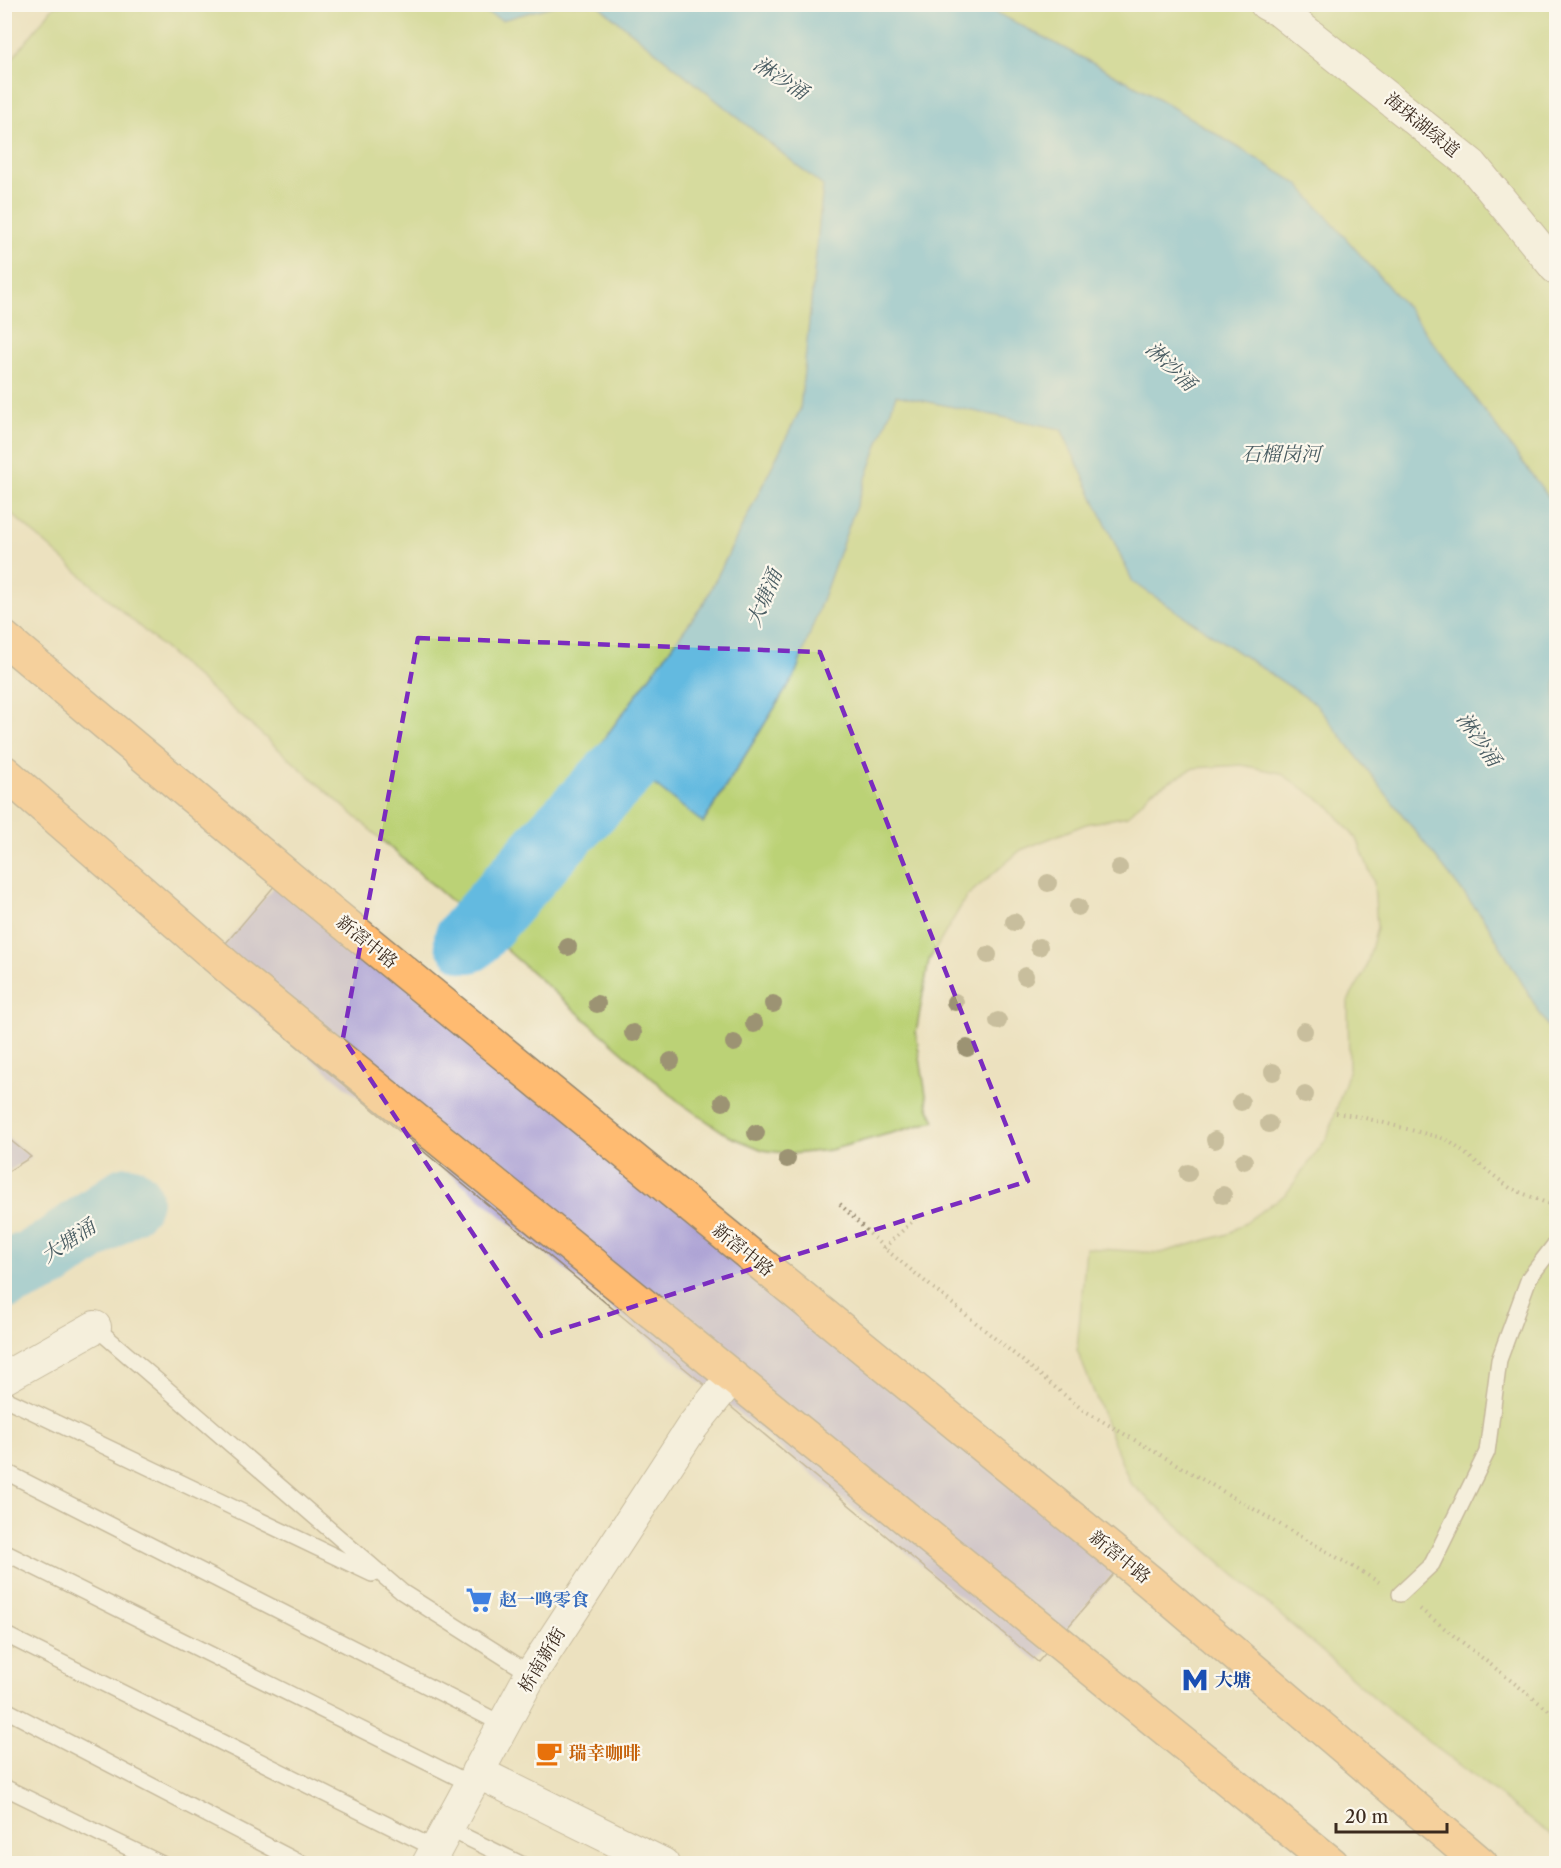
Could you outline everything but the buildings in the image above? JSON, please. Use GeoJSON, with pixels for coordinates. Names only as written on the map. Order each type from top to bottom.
{"type":"FeatureCollection","features":[{"type":"Feature","properties":{"kind":"highway","name":"新滘中路"},"geometry":{"type":"LineString","coordinates":[[4,638],[305,891],[1149,1581],[1481,1863]]}},
{"type":"Feature","properties":{"kind":"highway"},"geometry":{"type":"LineString","coordinates":[[4,772],[237,975],[1332,1863]]}},
{"type":"Feature","properties":{"kind":"street","name":"海珠湖绿道"},"geometry":{"type":"LineString","coordinates":[[1266,4],[1281,12],[1472,165],[1557,268]]}},
{"type":"Feature","properties":{"kind":"street"},"geometry":{"type":"LineString","coordinates":[[4,1378],[95,1326]]}},
{"type":"Feature","properties":{"kind":"street","name":"桥南新街"},"geometry":{"type":"LineString","coordinates":[[437,1847],[531,1674],[692,1427],[732,1377]]}},
{"type":"Feature","properties":{"kind":"street"},"geometry":{"type":"LineString","coordinates":[[474,1778],[663,1863]]}},
{"type":"Feature","properties":{"kind":"lane"},"geometry":{"type":"LineString","coordinates":[[1400,1594],[1432,1564],[1487,1452],[1499,1360],[1529,1278],[1557,1243]]}},
{"type":"Feature","properties":{"kind":"lane"},"geometry":{"type":"LineString","coordinates":[[95,1326],[402,1592],[531,1674]]}},
{"type":"Feature","properties":{"kind":"lane"},"geometry":{"type":"LineString","coordinates":[[4,1398],[391,1583]]}},
{"type":"Feature","properties":{"kind":"lane"},"geometry":{"type":"LineString","coordinates":[[4,1471],[504,1725]]}},
{"type":"Feature","properties":{"kind":"lane"},"geometry":{"type":"LineString","coordinates":[[4,1552],[474,1778]]}},
{"type":"Feature","properties":{"kind":"lane"},"geometry":{"type":"LineString","coordinates":[[4,1634],[437,1847],[521,1863]]}},
{"type":"Feature","properties":{"kind":"lane"},"geometry":{"type":"LineString","coordinates":[[4,1709],[302,1863]]}},
{"type":"Feature","properties":{"kind":"lane"},"geometry":{"type":"LineString","coordinates":[[4,1787],[162,1863]]}},
{"type":"Feature","properties":{"kind":"path"},"geometry":{"type":"LineString","coordinates":[[1336,1113],[1361,1117],[1446,1139],[1510,1188],[1557,1207]]}},
{"type":"Feature","properties":{"kind":"path"},"geometry":{"type":"LineString","coordinates":[[840,1204],[884,1248],[1083,1410],[1400,1594],[1557,1716]]}},
{"type":"Feature","properties":{"kind":"path"},"geometry":{"type":"LineString","coordinates":[[884,1248],[915,1219]]}},
{"type":"Feature","properties":{"kind":"highlighted area"},"geometry":{"type":"Polygon","coordinates":[[[418,638],[820,652],[1028,1181],[541,1336],[343,1038],[418,638]]]}},
{"type":"Feature","properties":{"kind":"green space"},"geometry":{"type":"Polygon","coordinates":[[[468,4],[502,20],[556,5],[598,5],[823,186],[800,410],[704,603],[601,743],[704,822],[795,675],[896,395],[1061,429],[1133,582],[1316,704],[1487,923],[1552,1034],[1556,1037],[1556,1839],[1399,1719],[1130,1483],[1077,1350],[1086,1248],[1160,1253],[1228,1234],[1286,1194],[1327,1138],[1349,1071],[1348,1001],[1365,971],[1377,928],[1374,883],[1358,841],[1329,806],[1280,773],[1242,765],[1194,768],[1152,791],[1128,816],[1086,824],[1021,850],[967,896],[929,960],[916,1033],[928,1107],[935,1121],[830,1150],[791,1154],[763,1150],[729,1136],[679,1102],[5,508],[4,69],[55,5],[468,4]]]}},
{"type":"Feature","properties":{"kind":"green space"},"geometry":{"type":"Polygon","coordinates":[[[982,5],[1552,5],[1556,9],[1556,507],[1408,309],[1298,184],[1149,93],[982,5]]]}},
{"type":"Feature","properties":{"kind":"water"},"geometry":{"type":"Polygon","coordinates":[[[468,4],[556,5],[502,20],[468,4]]]}},
{"type":"Feature","properties":{"kind":"water","name":"石榴岗河"},"geometry":{"type":"Polygon","coordinates":[[[598,5],[982,5],[1149,93],[1298,184],[1408,309],[1556,507],[1556,1037],[1552,1034],[1487,923],[1316,704],[1133,582],[1061,429],[896,395],[795,675],[703,823],[601,743],[704,603],[800,410],[823,186],[598,5]]]}},
{"type":"Feature","properties":{"kind":"waterway","name":"大塘涌"},"geometry":{"type":"LineString","coordinates":[[468,939],[557,837],[691,698]]}},
{"type":"Feature","properties":{"kind":"waterway","name":"大塘涌"},"geometry":{"type":"LineString","coordinates":[[4,1276],[46,1257],[128,1200]]}},
{"type":"Feature","properties":{"kind":"place","name":"赵一鸣零食"},"geometry":{"type":"Point","coordinates":[479,1600]}},
{"type":"Feature","properties":{"kind":"place","name":"大塘"},"geometry":{"type":"Point","coordinates":[1195,1680]}},
{"type":"Feature","properties":{"kind":"place","name":"瑞幸咖啡"},"geometry":{"type":"Point","coordinates":[549,1753]}},
{"type":"Feature","properties":{"kind":"water label","name":"淋沙涌"},"geometry":{"type":"Point","coordinates":[781,78]}},
{"type":"Feature","properties":{"kind":"water label","name":"淋沙涌"},"geometry":{"type":"Point","coordinates":[1171,366]}},
{"type":"Feature","properties":{"kind":"water label","name":"淋沙涌"},"geometry":{"type":"Point","coordinates":[1479,739]}}]}
